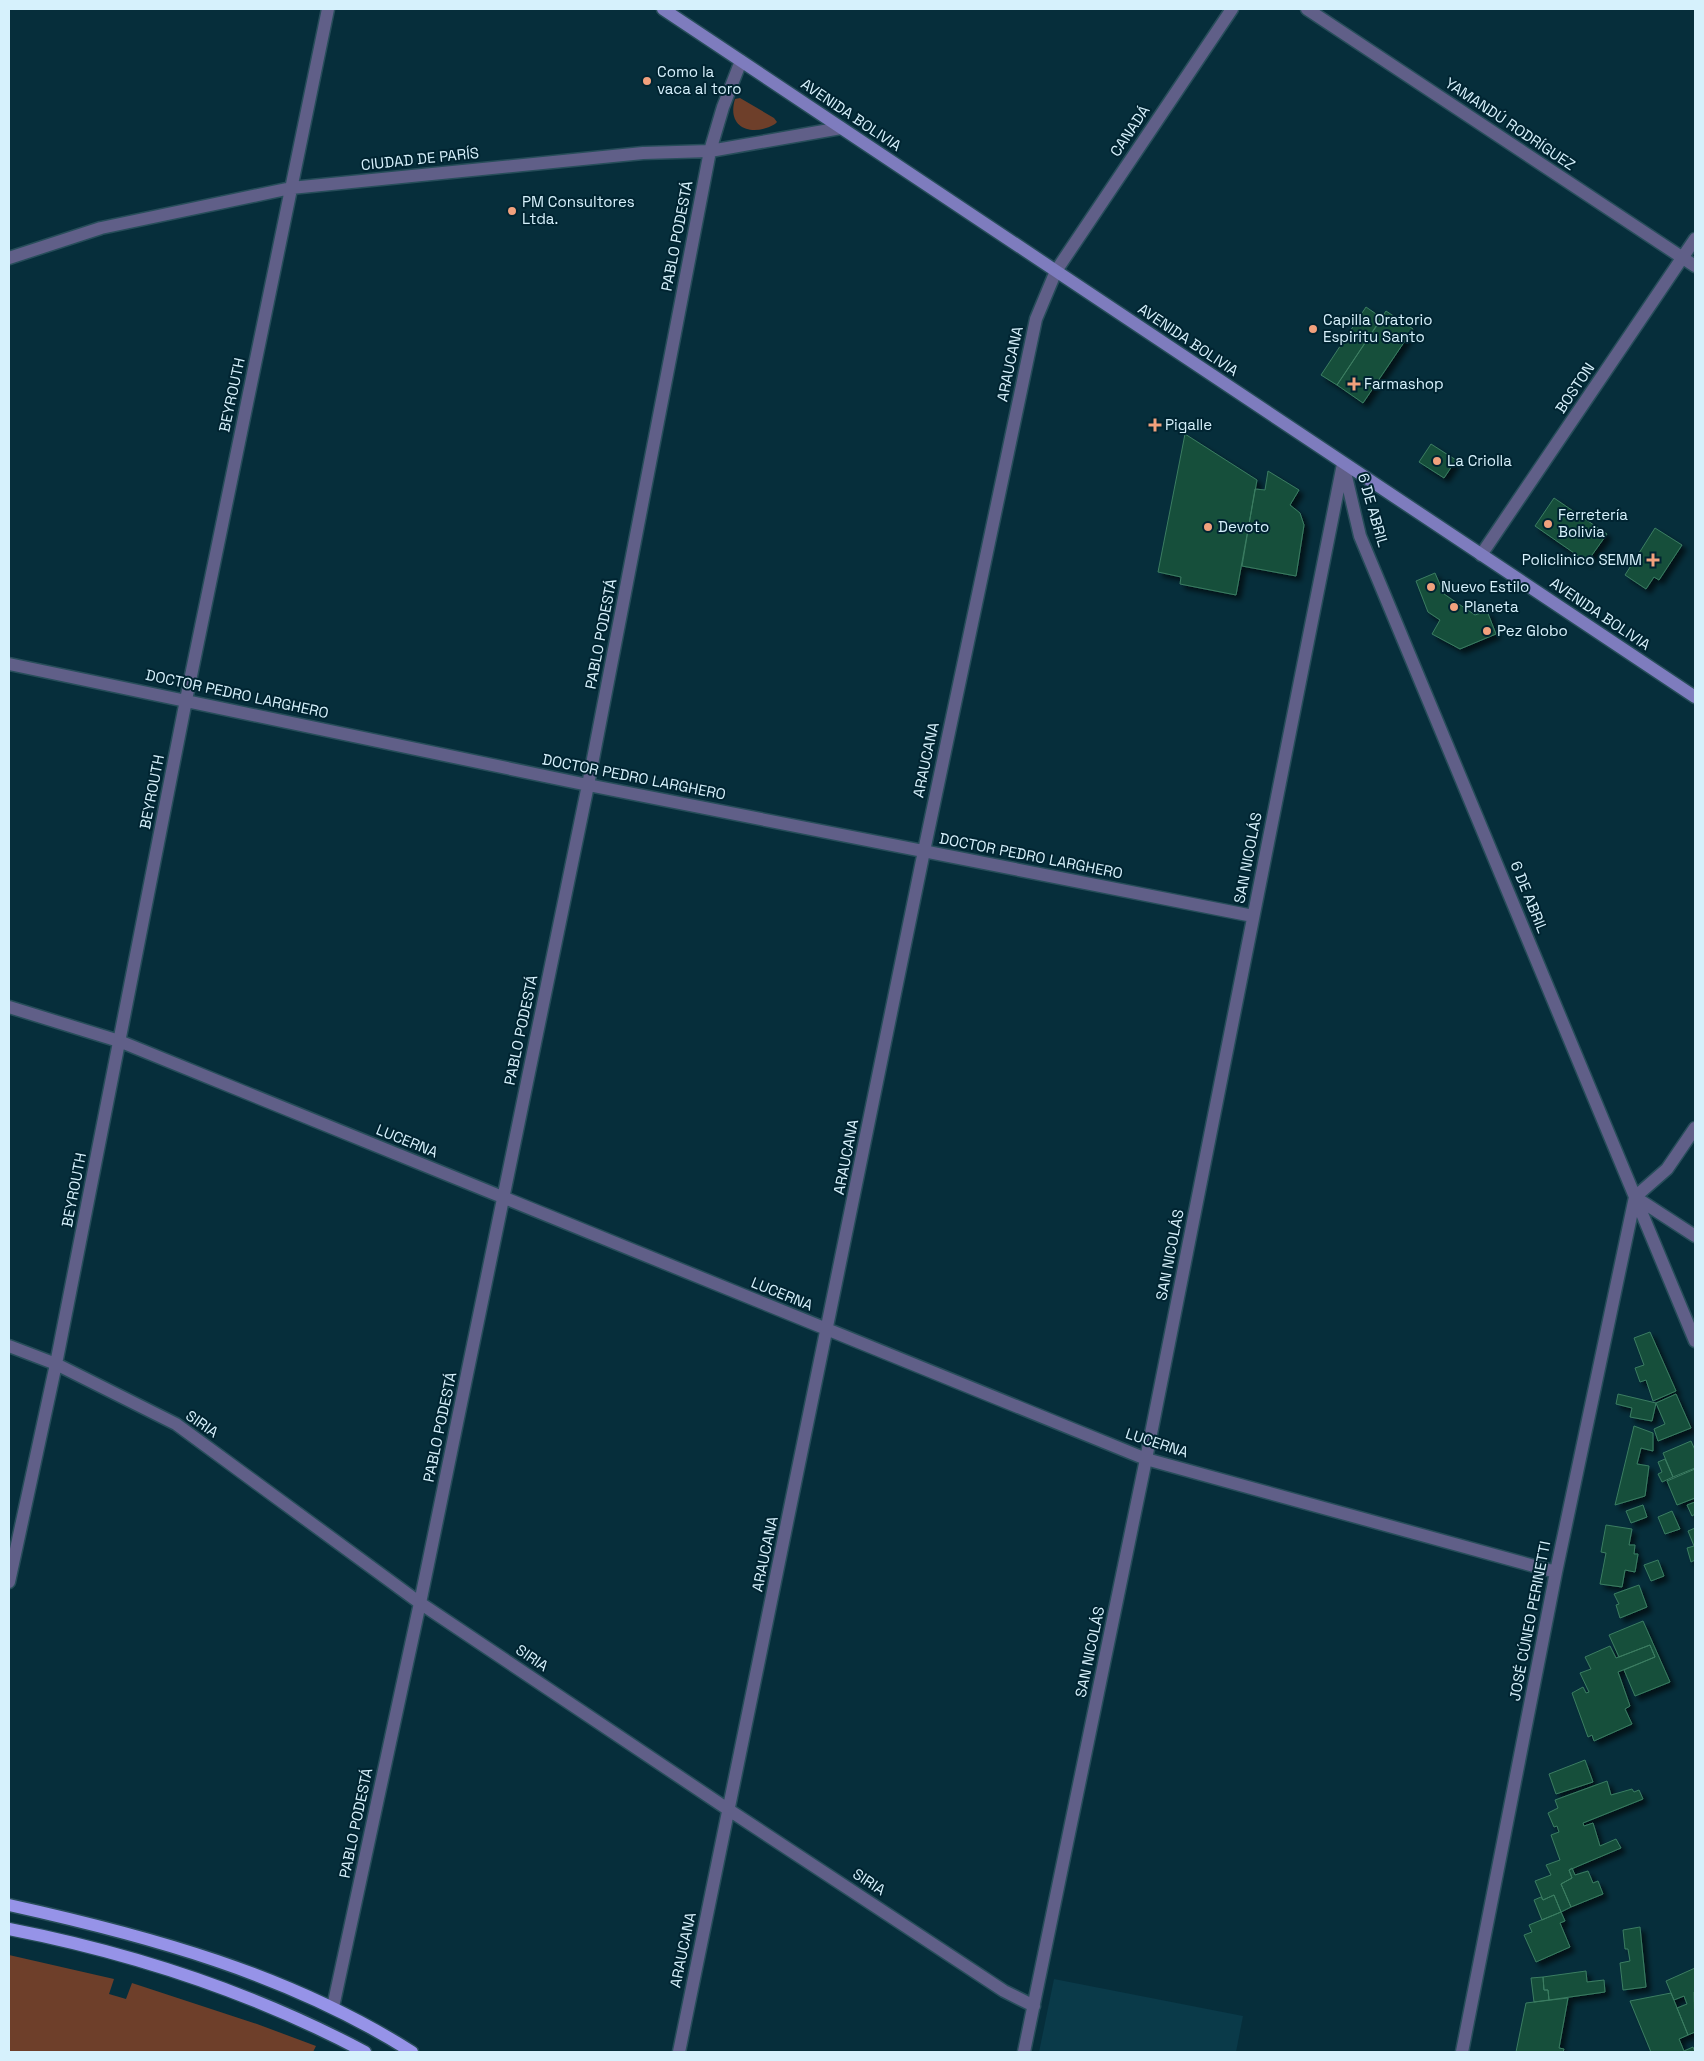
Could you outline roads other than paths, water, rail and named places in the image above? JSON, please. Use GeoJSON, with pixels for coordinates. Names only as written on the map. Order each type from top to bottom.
{"type":"FeatureCollection","features":[{"type":"Feature","properties":{"kind":"main road"},"geometry":{"type":"LineString","coordinates":[[9,1905],[107,1927],[170,1944],[238,1967],[333,2007],[412,2052]]}},
{"type":"Feature","properties":{"kind":"main road"},"geometry":{"type":"LineString","coordinates":[[9,1929],[88,1947],[179,1973],[266,2005],[365,2052]]}},
{"type":"Feature","properties":{"kind":"street","name":"BEYROUTH"},"geometry":{"type":"LineString","coordinates":[[9,1582],[56,1364],[186,700],[328,9]]}},
{"type":"Feature","properties":{"kind":"street","name":"AVENIDA BOLIVIA"},"geometry":{"type":"LineString","coordinates":[[663,9],[1695,697]]}},
{"type":"Feature","properties":{"kind":"street","name":"CANADÁ"},"geometry":{"type":"LineString","coordinates":[[1056,271],[1232,9]]}},
{"type":"Feature","properties":{"kind":"street","name":"YAMANDÚ RODRÍGUEZ"},"geometry":{"type":"LineString","coordinates":[[1307,9],[1695,266]]}},
{"type":"Feature","properties":{"kind":"street","name":"PABLO PODESTÁ"},"geometry":{"type":"LineString","coordinates":[[333,2007],[420,1603],[588,784],[710,151],[723,108],[741,61]]}},
{"type":"Feature","properties":{"kind":"street","name":"CIUDAD DE PARÍS"},"geometry":{"type":"LineString","coordinates":[[9,258],[101,228],[291,188],[634,154],[710,151],[841,128]]}},
{"type":"Feature","properties":{"kind":"street","name":"BOSTON"},"geometry":{"type":"LineString","coordinates":[[1481,555],[1695,239]]}},
{"type":"Feature","properties":{"kind":"street","name":"ARAUCANA"},"geometry":{"type":"LineString","coordinates":[[679,2052],[924,851],[1036,318],[1056,271]]}},
{"type":"Feature","properties":{"kind":"street","name":"SAN NICOLÁS"},"geometry":{"type":"LineString","coordinates":[[1024,2052],[1146,1459],[1343,464]]}},
{"type":"Feature","properties":{"kind":"street","name":"6 DE ABRIL"},"geometry":{"type":"LineString","coordinates":[[1343,464],[1360,536],[1695,1341]]}},
{"type":"Feature","properties":{"kind":"street","name":"DOCTOR PEDRO LARGHERO"},"geometry":{"type":"LineString","coordinates":[[9,664],[588,784],[1253,916]]}},
{"type":"Feature","properties":{"kind":"street","name":"LUCERNA"},"geometry":{"type":"LineString","coordinates":[[9,1007],[119,1041],[1146,1459],[1556,1572]]}},
{"type":"Feature","properties":{"kind":"street"},"geometry":{"type":"LineString","coordinates":[[1695,1128],[1667,1169],[1635,1197],[1695,1236]]}},
{"type":"Feature","properties":{"kind":"street","name":"JOSÉ CÚNEO PERINETTI"},"geometry":{"type":"LineString","coordinates":[[1462,2052],[1556,1572],[1635,1197]]}},
{"type":"Feature","properties":{"kind":"street","name":"SIRIA"},"geometry":{"type":"LineString","coordinates":[[9,1346],[56,1364],[176,1424],[420,1603],[729,1810],[1004,1990],[1034,2006]]}},
{"type":"Feature","properties":{"kind":"place","name":"Como la vaca al toro"},"geometry":{"type":"Point","coordinates":[647,81]}},
{"type":"Feature","properties":{"kind":"place","name":"PM Consultores Ltda."},"geometry":{"type":"Point","coordinates":[512,211]}},
{"type":"Feature","properties":{"kind":"place","name":"Capilla Oratorio Espiritu Santo"},"geometry":{"type":"Point","coordinates":[1313,329]}},
{"type":"Feature","properties":{"kind":"place","name":"Farmashop"},"geometry":{"type":"Point","coordinates":[1354,384]}},
{"type":"Feature","properties":{"kind":"place","name":"Pigalle"},"geometry":{"type":"Point","coordinates":[1155,425]}},
{"type":"Feature","properties":{"kind":"place","name":"La Criolla"},"geometry":{"type":"Point","coordinates":[1437,461]}},
{"type":"Feature","properties":{"kind":"place","name":"Ferretería Bolivia"},"geometry":{"type":"Point","coordinates":[1548,524]}},
{"type":"Feature","properties":{"kind":"place","name":"Devoto"},"geometry":{"type":"Point","coordinates":[1208,527]}},
{"type":"Feature","properties":{"kind":"place","name":"Policlinico SEMM"},"geometry":{"type":"Point","coordinates":[1653,560]}},
{"type":"Feature","properties":{"kind":"place","name":"Nuevo Estilo"},"geometry":{"type":"Point","coordinates":[1431,587]}},
{"type":"Feature","properties":{"kind":"place","name":"Planeta"},"geometry":{"type":"Point","coordinates":[1454,607]}},
{"type":"Feature","properties":{"kind":"place","name":"Pez Globo"},"geometry":{"type":"Point","coordinates":[1487,631]}}]}
